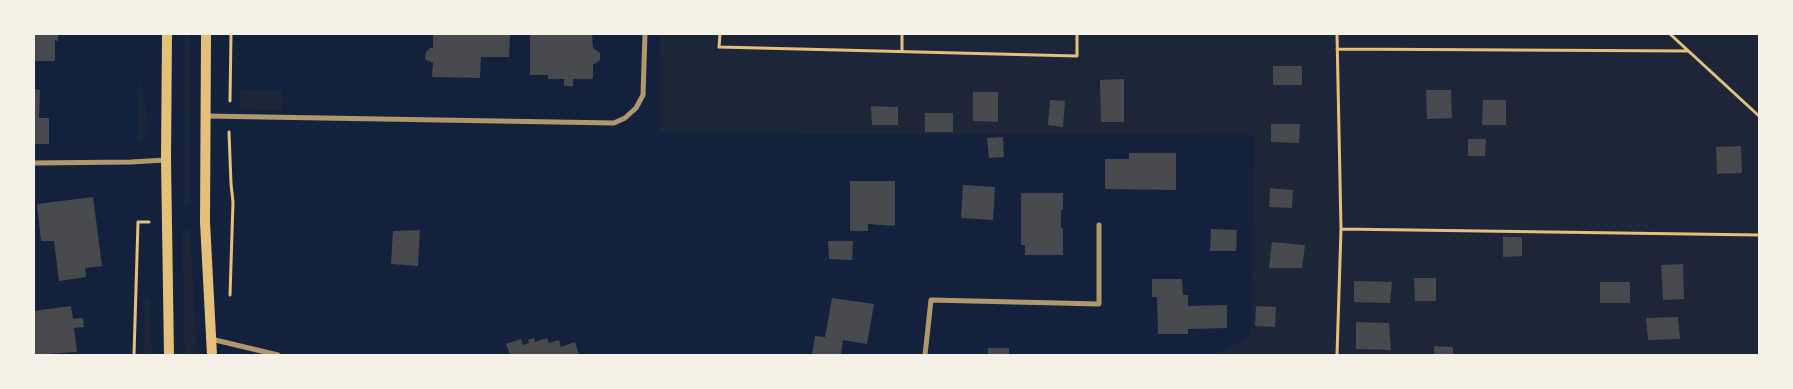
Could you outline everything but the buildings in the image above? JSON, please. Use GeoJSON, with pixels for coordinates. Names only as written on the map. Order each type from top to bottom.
{"type":"FeatureCollection","features":[{"type":"Feature","properties":{"kind":"main road"},"geometry":{"type":"LineString","coordinates":[[167,34],[166,160],[169,355]]}},
{"type":"Feature","properties":{"kind":"main road"},"geometry":{"type":"LineString","coordinates":[[206,34],[205,222],[212,355]]}},
{"type":"Feature","properties":{"kind":"street"},"geometry":{"type":"LineString","coordinates":[[206,116],[614,123],[625,118],[636,108],[643,95],[645,34]]}},
{"type":"Feature","properties":{"kind":"street"},"geometry":{"type":"LineString","coordinates":[[34,163],[166,160]]}},
{"type":"Feature","properties":{"kind":"street"},"geometry":{"type":"LineString","coordinates":[[925,355],[931,300],[1099,304],[1099,225]]}},
{"type":"Feature","properties":{"kind":"street"},"geometry":{"type":"LineString","coordinates":[[211,340],[278,355]]}},
{"type":"Feature","properties":{"kind":"path"},"geometry":{"type":"LineString","coordinates":[[230,300],[233,202],[230,184],[229,116],[232,34]]}},
{"type":"Feature","properties":{"kind":"path"},"geometry":{"type":"LineString","coordinates":[[720,34],[720,47],[1077,56],[1077,34]]}},
{"type":"Feature","properties":{"kind":"path"},"geometry":{"type":"LineString","coordinates":[[902,34],[902,51]]}},
{"type":"Feature","properties":{"kind":"path"},"geometry":{"type":"LineString","coordinates":[[1337,34],[1341,229],[1337,355]]}},
{"type":"Feature","properties":{"kind":"path"},"geometry":{"type":"LineString","coordinates":[[1670,34],[1759,116]]}},
{"type":"Feature","properties":{"kind":"path"},"geometry":{"type":"LineString","coordinates":[[1337,49],[1688,51]]}},
{"type":"Feature","properties":{"kind":"path"},"geometry":{"type":"LineString","coordinates":[[1341,229],[1759,235]]}},
{"type":"Feature","properties":{"kind":"shaded area"},"geometry":{"type":"Polygon","coordinates":[[[184,34],[190,34],[189,206],[183,206],[184,34]]]}},
{"type":"Feature","properties":{"kind":"shaded area"},"geometry":{"type":"Polygon","coordinates":[[[660,34],[1759,34],[1759,355],[1214,355],[1251,335],[1254,135],[659,133],[660,34]]]}},
{"type":"Feature","properties":{"kind":"shaded area"},"geometry":{"type":"Polygon","coordinates":[[[139,75],[149,126],[147,136],[138,143],[139,75]]]}},
{"type":"Feature","properties":{"kind":"shaded area"},"geometry":{"type":"Polygon","coordinates":[[[241,90],[283,90],[282,110],[240,109],[241,90]]]}},
{"type":"Feature","properties":{"kind":"shaded area"},"geometry":{"type":"Polygon","coordinates":[[[182,229],[190,230],[197,355],[185,355],[182,229]]]}},
{"type":"Feature","properties":{"kind":"shaded area"},"geometry":{"type":"Polygon","coordinates":[[[145,298],[149,300],[152,355],[143,355],[145,298]]]}}]}
